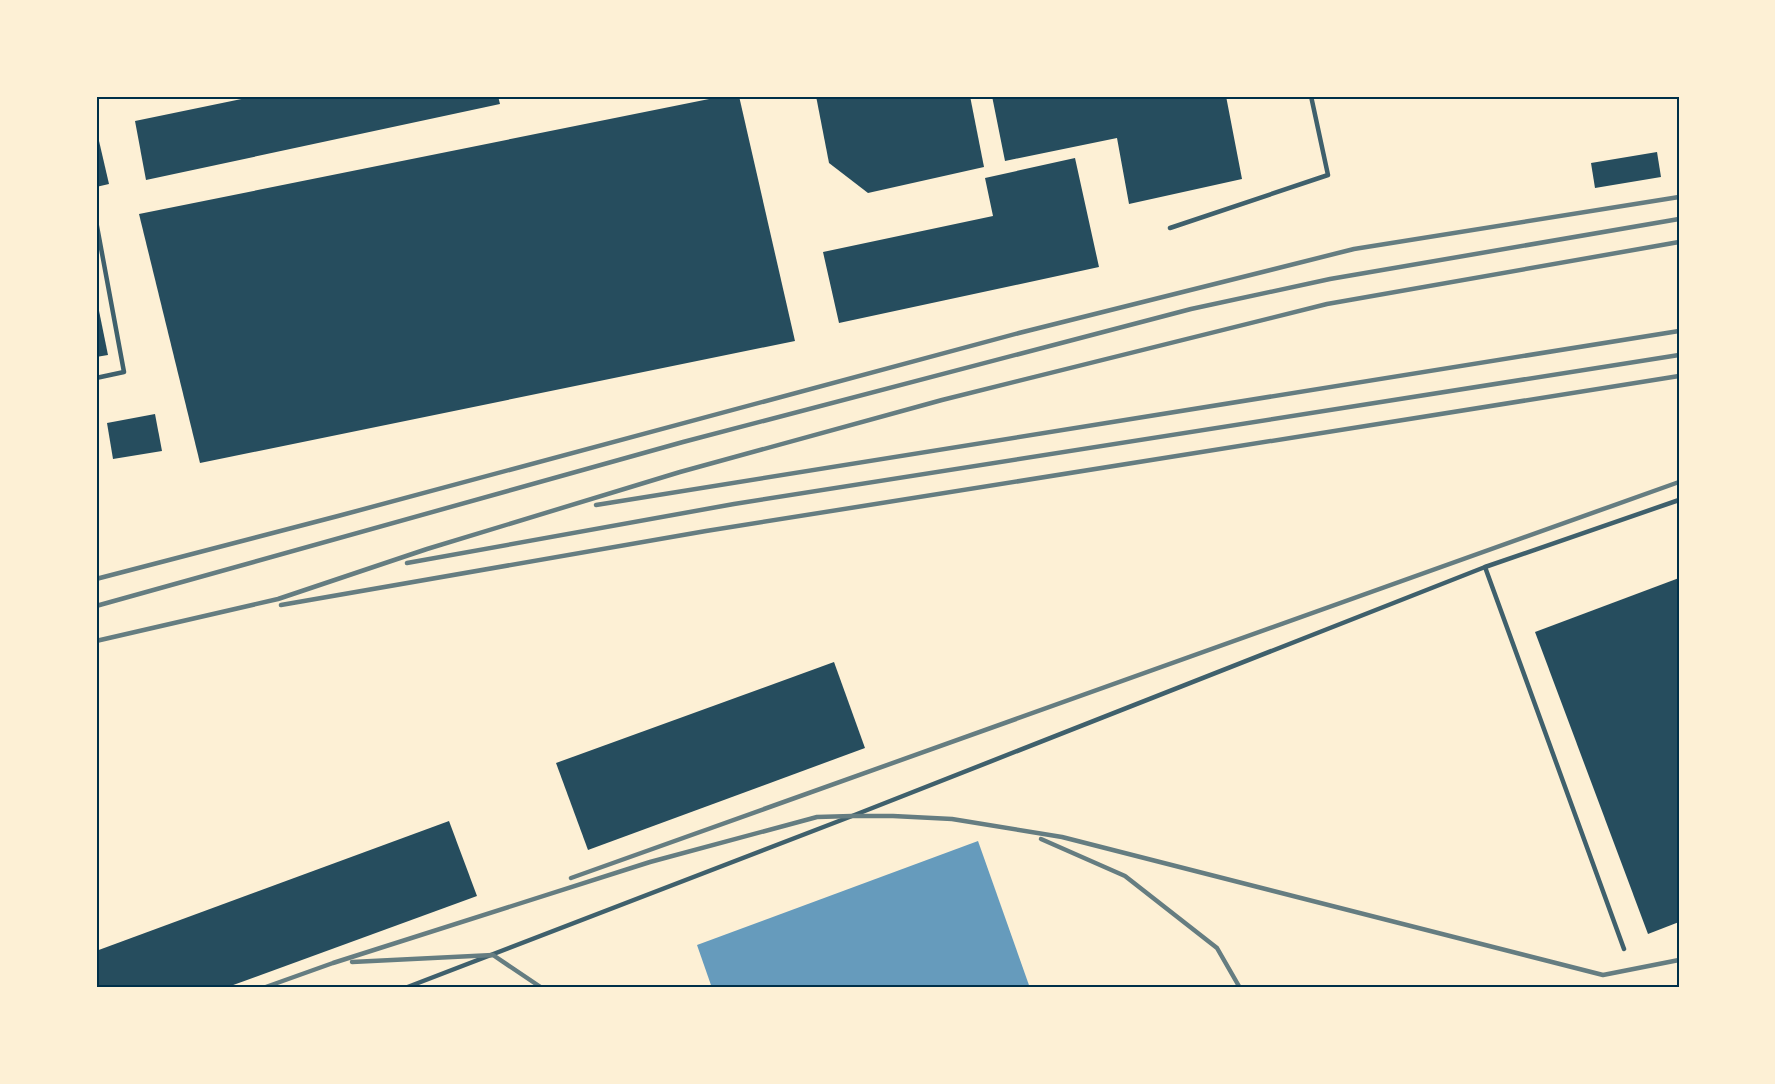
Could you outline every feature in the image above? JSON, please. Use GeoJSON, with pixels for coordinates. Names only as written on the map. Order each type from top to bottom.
{"type":"FeatureCollection","features":[{"type":"Feature","properties":{"kind":"lane"},"geometry":{"type":"LineString","coordinates":[[1170,228],[1328,175],[1311,96]]}},
{"type":"Feature","properties":{"kind":"lane"},"geometry":{"type":"LineString","coordinates":[[96,221],[124,372],[96,378]]}},
{"type":"Feature","properties":{"kind":"lane"},"geometry":{"type":"LineString","coordinates":[[405,988],[852,816],[1485,567],[1679,500]]}},
{"type":"Feature","properties":{"kind":"lane"},"geometry":{"type":"LineString","coordinates":[[1485,567],[1624,949]]}},
{"type":"Feature","properties":{"kind":"water"},"geometry":{"type":"Polygon","coordinates":[[[978,841],[1030,988],[712,988],[697,945],[978,841]]]}},
{"type":"Feature","properties":{"kind":"building"},"geometry":{"type":"Polygon","coordinates":[[[256,96],[498,96],[500,104],[146,180],[135,121],[256,96]]]}},
{"type":"Feature","properties":{"kind":"building"},"geometry":{"type":"Polygon","coordinates":[[[724,96],[739,96],[795,341],[200,463],[139,214],[724,96]]]}},
{"type":"Feature","properties":{"kind":"building"},"geometry":{"type":"Polygon","coordinates":[[[816,96],[970,96],[984,167],[868,193],[829,163],[816,96]]]}},
{"type":"Feature","properties":{"kind":"building"},"geometry":{"type":"Polygon","coordinates":[[[992,96],[1226,96],[1242,179],[1129,204],[1117,138],[1005,161],[992,96]]]}},
{"type":"Feature","properties":{"kind":"building"},"geometry":{"type":"Polygon","coordinates":[[[96,128],[109,184],[96,187],[96,128]]]}},
{"type":"Feature","properties":{"kind":"building"},"geometry":{"type":"Polygon","coordinates":[[[1657,152],[1661,177],[1595,188],[1591,163],[1657,152]]]}},
{"type":"Feature","properties":{"kind":"building"},"geometry":{"type":"Polygon","coordinates":[[[1075,158],[1099,267],[839,323],[823,252],[993,216],[985,178],[1075,158]]]}},
{"type":"Feature","properties":{"kind":"building"},"geometry":{"type":"Polygon","coordinates":[[[96,296],[108,355],[96,357],[96,296]]]}},
{"type":"Feature","properties":{"kind":"building"},"geometry":{"type":"Polygon","coordinates":[[[155,414],[162,451],[113,459],[107,423],[155,414]]]}},
{"type":"Feature","properties":{"kind":"building"},"geometry":{"type":"Polygon","coordinates":[[[1679,578],[1679,922],[1648,934],[1535,632],[1679,578]]]}},
{"type":"Feature","properties":{"kind":"building"},"geometry":{"type":"Polygon","coordinates":[[[834,662],[865,748],[588,850],[556,763],[834,662]]]}},
{"type":"Feature","properties":{"kind":"building"},"geometry":{"type":"Polygon","coordinates":[[[449,821],[477,896],[225,988],[96,988],[96,951],[449,821]]]}},
{"type":"Feature","properties":{"kind":"railway"},"geometry":{"type":"LineString","coordinates":[[96,579],[1019,333],[1354,249],[1679,197]]}},
{"type":"Feature","properties":{"kind":"railway"},"geometry":{"type":"LineString","coordinates":[[96,606],[683,442],[1191,309],[1330,279],[1679,219]]}},
{"type":"Feature","properties":{"kind":"railway"},"geometry":{"type":"LineString","coordinates":[[96,641],[278,599],[427,549],[680,472],[942,400],[1327,304],[1679,242]]}},
{"type":"Feature","properties":{"kind":"railway"},"geometry":{"type":"LineString","coordinates":[[596,505],[1679,331]]}},
{"type":"Feature","properties":{"kind":"railway"},"geometry":{"type":"LineString","coordinates":[[407,563],[734,504],[1679,355]]}},
{"type":"Feature","properties":{"kind":"railway"},"geometry":{"type":"LineString","coordinates":[[281,605],[706,531],[1679,376]]}},
{"type":"Feature","properties":{"kind":"railway"},"geometry":{"type":"LineString","coordinates":[[571,878],[1679,482]]}},
{"type":"Feature","properties":{"kind":"railway"},"geometry":{"type":"LineString","coordinates":[[263,988],[333,963],[650,862],[817,817],[852,816],[952,819],[1062,837],[1603,975],[1679,960]]}},
{"type":"Feature","properties":{"kind":"railway"},"geometry":{"type":"LineString","coordinates":[[1041,839],[1125,876],[1217,948],[1240,988]]}},
{"type":"Feature","properties":{"kind":"railway"},"geometry":{"type":"LineString","coordinates":[[352,962],[493,955],[542,988]]}}]}
